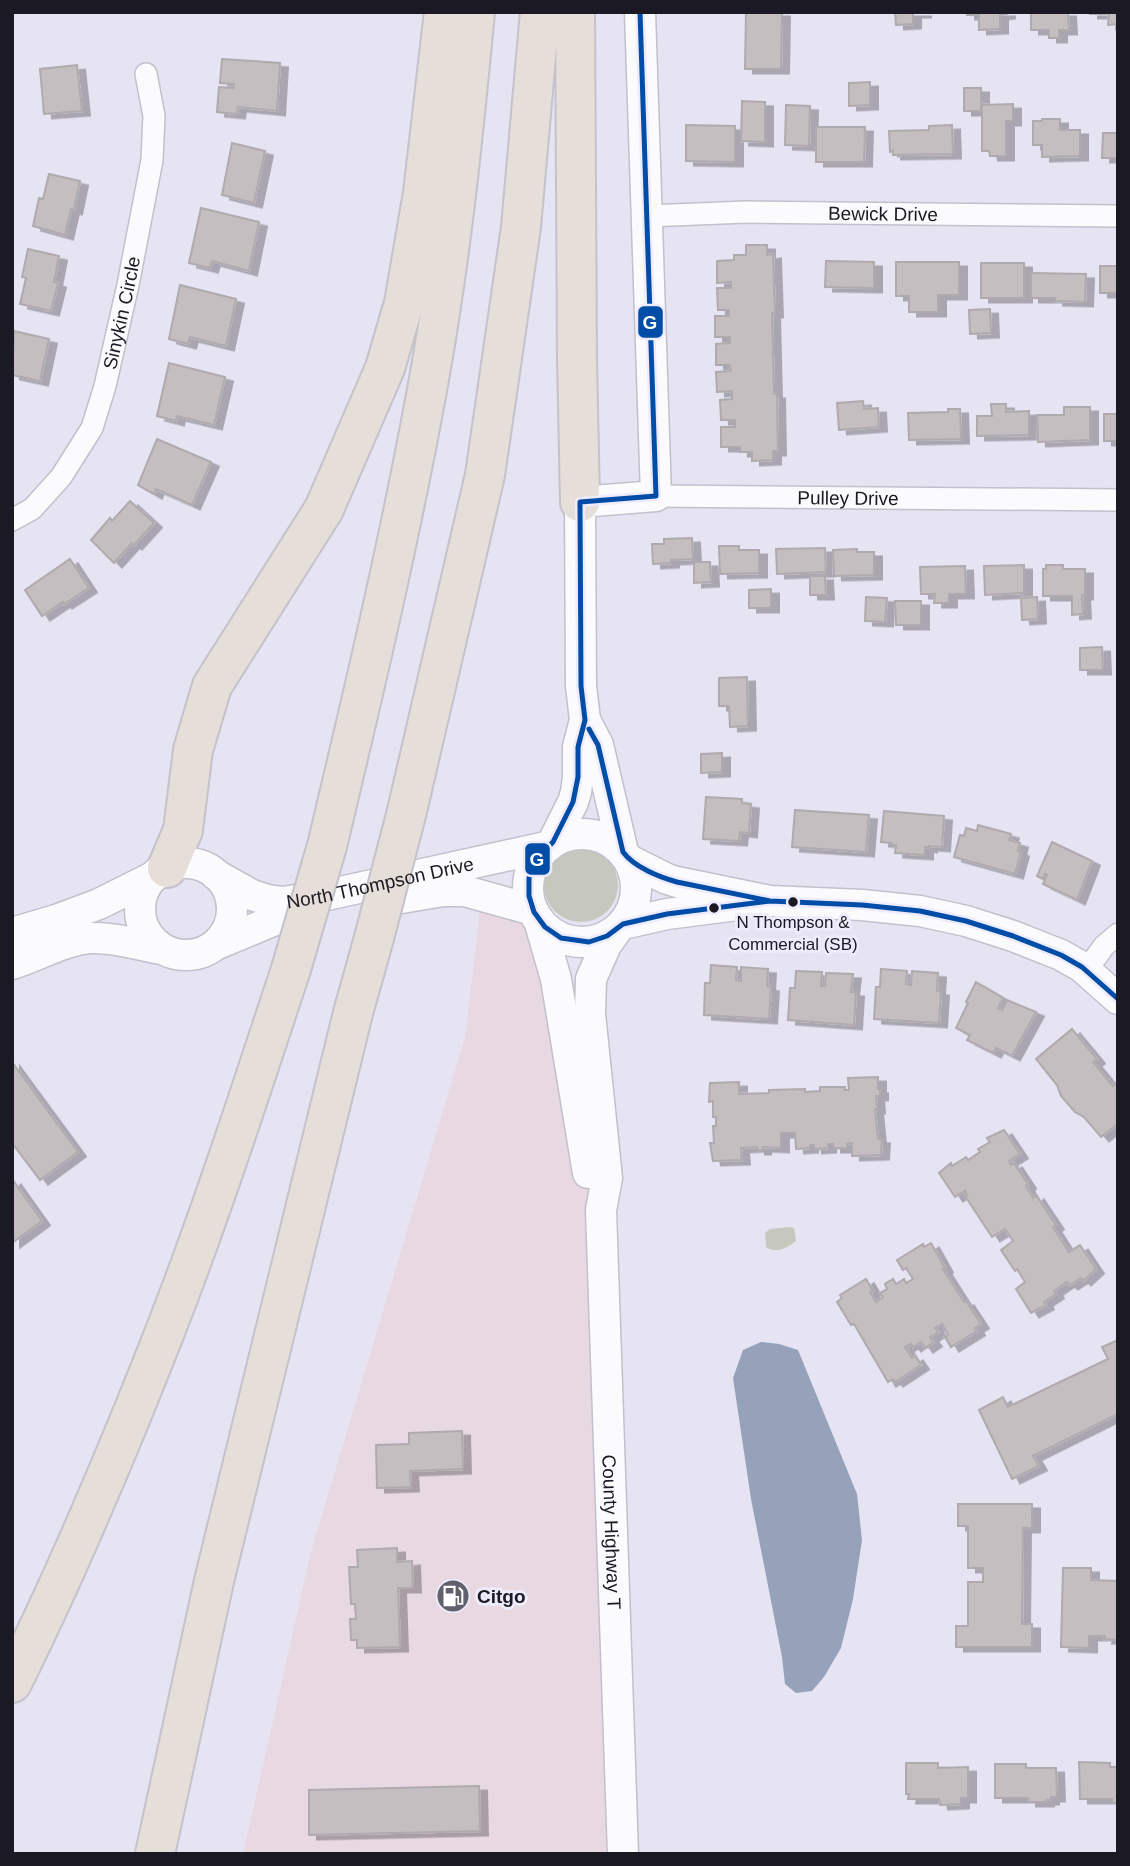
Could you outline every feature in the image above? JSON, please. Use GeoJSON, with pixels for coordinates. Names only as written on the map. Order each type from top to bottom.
{"type":"FeatureCollection","features":[{"type":"Feature","properties":{"kind":"highway"},"geometry":{"type":"LineString","coordinates":[[161,872],[183,830],[193,750],[212,686],[324,509],[385,369],[404,303],[420,206],[444,12]]}},
{"type":"Feature","properties":{"kind":"highway"},"geometry":{"type":"LineString","coordinates":[[12,1683],[71,1559],[167,1327],[222,1176],[291,969],[327,846],[375,646],[427,390],[450,240],[475,12]]}},
{"type":"Feature","properties":{"kind":"highway"},"geometry":{"type":"LineString","coordinates":[[155,1854],[214,1581],[354,1013],[407,811],[485,475],[521,227],[540,12]]}},
{"type":"Feature","properties":{"kind":"highway"},"geometry":{"type":"LineString","coordinates":[[575,12],[580,502]]}},
{"type":"Feature","properties":{"kind":"highway"},"geometry":{"type":"LineString","coordinates":[[128,1854],[174,1680],[214,1581]]}},
{"type":"Feature","properties":{"kind":"street"},"geometry":{"type":"LineString","coordinates":[[640,12],[656,496]]}},
{"type":"Feature","properties":{"kind":"street","name":"Sinykin Circle"},"geometry":{"type":"LineString","coordinates":[[12,520],[32,509],[61,477],[92,428],[105,386],[152,160],[154,116],[146,74]]}},
{"type":"Feature","properties":{"kind":"street","name":"Bewick Drive"},"geometry":{"type":"LineString","coordinates":[[647,216],[746,212],[1118,216]]}},
{"type":"Feature","properties":{"kind":"street","name":"Pulley Drive"},"geometry":{"type":"LineString","coordinates":[[580,502],[656,496],[1118,500]]}},
{"type":"Feature","properties":{"kind":"street"},"geometry":{"type":"LineString","coordinates":[[580,502],[581,686],[585,720],[598,745],[626,855],[636,878],[636,898],[629,916],[619,927],[599,940],[580,942],[561,938],[545,927],[536,915],[529,896],[529,878],[535,861],[550,844],[573,802],[578,777],[578,747],[585,720]]}},
{"type":"Feature","properties":{"kind":"street"},"geometry":{"type":"LineString","coordinates":[[550,844],[577,833],[590,834],[614,843],[626,855],[677,883],[770,901],[862,905],[920,911],[966,921],[1061,955],[1086,971],[1118,999]]}},
{"type":"Feature","properties":{"kind":"street","name":"North Thompson Drive"},"geometry":{"type":"LineString","coordinates":[[216,875],[252,895],[284,902],[322,896],[550,844]]}},
{"type":"Feature","properties":{"kind":"street"},"geometry":{"type":"LineString","coordinates":[[12,933],[99,904],[179,864],[205,867],[226,887],[232,902],[226,933],[215,945],[203,952],[175,954],[162,949],[88,938],[63,944],[12,964]]}},
{"type":"Feature","properties":{"kind":"street"},"geometry":{"type":"LineString","coordinates":[[161,872],[144,893],[141,914],[144,928],[162,949]]}},
{"type":"Feature","properties":{"kind":"street","name":"North Thompson Drive"},"geometry":{"type":"LineString","coordinates":[[215,945],[275,920],[443,891],[465,891],[536,915]]}},
{"type":"Feature","properties":{"kind":"street"},"geometry":{"type":"LineString","coordinates":[[619,927],[667,914],[770,901]]}},
{"type":"Feature","properties":{"kind":"street","name":"County Highway T"},"geometry":{"type":"LineString","coordinates":[[536,915],[556,979],[589,1181],[601,1210]]}},
{"type":"Feature","properties":{"kind":"street","name":"County Highway T"},"geometry":{"type":"LineString","coordinates":[[619,927],[606,945],[591,979],[590,1014],[607,1178],[601,1210],[623,1854]]}},
{"type":"Feature","properties":{"kind":"street"},"geometry":{"type":"LineString","coordinates":[[1086,971],[1104,946],[1118,934]]}},
{"type":"Feature","properties":{"kind":"shaded area"},"geometry":{"type":"Polygon","coordinates":[[[574,848],[588,848],[602,854],[612,864],[618,885],[616,899],[602,916],[588,922],[574,922],[560,916],[550,906],[544,892],[544,878],[550,864],[560,854],[574,848]]]}},
{"type":"Feature","properties":{"kind":"shaded area"},"geometry":{"type":"Polygon","coordinates":[[[482,895],[533,910],[601,1210],[623,1854],[243,1854],[311,1552],[465,1037],[482,895]]]}},
{"type":"Feature","properties":{"kind":"shaded area"},"geometry":{"type":"Polygon","coordinates":[[[794,1228],[796,1241],[778,1250],[766,1247],[765,1233],[770,1229],[794,1228]]]}},
{"type":"Feature","properties":{"kind":"water"},"geometry":{"type":"Polygon","coordinates":[[[761,1342],[798,1350],[857,1494],[862,1540],[853,1599],[841,1648],[824,1677],[812,1691],[796,1693],[785,1684],[751,1499],[733,1378],[743,1350],[761,1342]]]}},
{"type":"Feature","properties":{"kind":"building"},"geometry":{"type":"Polygon","coordinates":[[[746,12],[782,12],[781,69],[745,69],[746,12]]]}},
{"type":"Feature","properties":{"kind":"building"},"geometry":{"type":"Polygon","coordinates":[[[895,12],[923,13],[913,13],[913,24],[896,25],[895,12]]]}},
{"type":"Feature","properties":{"kind":"building"},"geometry":{"type":"Polygon","coordinates":[[[967,12],[1007,14],[1000,15],[1000,29],[979,30],[979,15],[967,15],[967,12]]]}},
{"type":"Feature","properties":{"kind":"building"},"geometry":{"type":"Polygon","coordinates":[[[1031,12],[1068,12],[1069,30],[1059,30],[1059,38],[1049,38],[1049,30],[1031,30],[1031,12]]]}},
{"type":"Feature","properties":{"kind":"building"},"geometry":{"type":"Polygon","coordinates":[[[1090,12],[1118,12],[1118,24],[1108,25],[1109,14],[1090,12]]]}},
{"type":"Feature","properties":{"kind":"building"},"geometry":{"type":"Polygon","coordinates":[[[222,59],[280,63],[277,111],[238,107],[237,114],[217,112],[219,87],[233,88],[234,84],[220,83],[222,59]]]}},
{"type":"Feature","properties":{"kind":"building"},"geometry":{"type":"Polygon","coordinates":[[[77,65],[82,111],[44,114],[40,69],[77,65]]]}},
{"type":"Feature","properties":{"kind":"building"},"geometry":{"type":"Polygon","coordinates":[[[870,82],[870,105],[849,106],[849,83],[870,82]]]}},
{"type":"Feature","properties":{"kind":"building"},"geometry":{"type":"Polygon","coordinates":[[[964,88],[981,88],[981,111],[964,111],[964,88]]]}},
{"type":"Feature","properties":{"kind":"building"},"geometry":{"type":"Polygon","coordinates":[[[742,101],[765,102],[765,142],[741,141],[742,101]]]}},
{"type":"Feature","properties":{"kind":"building"},"geometry":{"type":"Polygon","coordinates":[[[1013,104],[1013,121],[1006,121],[1006,156],[990,156],[989,151],[982,151],[982,105],[1013,104]]]}},
{"type":"Feature","properties":{"kind":"building"},"geometry":{"type":"Polygon","coordinates":[[[786,105],[810,106],[809,146],[785,145],[786,105]]]}},
{"type":"Feature","properties":{"kind":"building"},"geometry":{"type":"Polygon","coordinates":[[[1060,119],[1060,130],[1080,130],[1080,156],[1042,157],[1042,145],[1033,145],[1033,121],[1060,119]]]}},
{"type":"Feature","properties":{"kind":"building"},"geometry":{"type":"Polygon","coordinates":[[[686,125],[735,126],[735,162],[686,161],[686,125]]]}},
{"type":"Feature","properties":{"kind":"building"},"geometry":{"type":"Polygon","coordinates":[[[952,125],[953,154],[893,155],[893,151],[890,152],[889,131],[929,130],[929,126],[952,125]]]}},
{"type":"Feature","properties":{"kind":"building"},"geometry":{"type":"Polygon","coordinates":[[[816,127],[865,127],[864,162],[816,162],[816,127]]]}},
{"type":"Feature","properties":{"kind":"building"},"geometry":{"type":"Polygon","coordinates":[[[1103,133],[1118,133],[1118,158],[1102,158],[1103,133]]]}},
{"type":"Feature","properties":{"kind":"building"},"geometry":{"type":"Polygon","coordinates":[[[232,143],[265,151],[254,203],[222,195],[232,143]]]}},
{"type":"Feature","properties":{"kind":"building"},"geometry":{"type":"Polygon","coordinates":[[[49,174],[80,181],[65,235],[33,226],[39,198],[43,199],[49,174]]]}},
{"type":"Feature","properties":{"kind":"building"},"geometry":{"type":"Polygon","coordinates":[[[201,208],[259,222],[249,271],[212,261],[210,268],[189,263],[201,208]]]}},
{"type":"Feature","properties":{"kind":"building"},"geometry":{"type":"Polygon","coordinates":[[[746,245],[767,245],[767,255],[773,254],[774,394],[777,394],[778,451],[773,451],[773,460],[752,461],[752,452],[740,452],[740,447],[721,447],[721,427],[735,427],[735,420],[721,420],[720,400],[732,399],[732,391],[717,392],[716,372],[731,371],[730,365],[716,365],[716,344],[730,343],[730,337],[715,337],[715,316],[729,316],[729,310],[718,310],[717,288],[731,288],[731,282],[717,283],[717,261],[734,260],[734,255],[746,255],[746,245]]]}},
{"type":"Feature","properties":{"kind":"building"},"geometry":{"type":"Polygon","coordinates":[[[28,249],[59,256],[54,282],[58,283],[51,311],[20,304],[26,278],[22,277],[28,249]]]}},
{"type":"Feature","properties":{"kind":"building"},"geometry":{"type":"Polygon","coordinates":[[[826,261],[874,262],[874,288],[825,287],[826,261]]]}},
{"type":"Feature","properties":{"kind":"building"},"geometry":{"type":"Polygon","coordinates":[[[896,262],[959,262],[959,295],[938,295],[938,312],[909,312],[909,296],[896,296],[896,262]]]}},
{"type":"Feature","properties":{"kind":"building"},"geometry":{"type":"Polygon","coordinates":[[[981,263],[1024,263],[1024,298],[981,298],[981,263]]]}},
{"type":"Feature","properties":{"kind":"building"},"geometry":{"type":"Polygon","coordinates":[[[1100,266],[1118,266],[1118,293],[1100,293],[1100,266]]]}},
{"type":"Feature","properties":{"kind":"building"},"geometry":{"type":"Polygon","coordinates":[[[1031,273],[1086,274],[1085,302],[1031,298],[1031,273]]]}},
{"type":"Feature","properties":{"kind":"building"},"geometry":{"type":"Polygon","coordinates":[[[180,285],[236,299],[226,346],[190,337],[188,344],[169,339],[180,285]]]}},
{"type":"Feature","properties":{"kind":"building"},"geometry":{"type":"Polygon","coordinates":[[[990,309],[991,333],[970,334],[969,310],[990,309]]]}},
{"type":"Feature","properties":{"kind":"building"},"geometry":{"type":"Polygon","coordinates":[[[14,331],[49,339],[40,381],[12,375],[14,331]]]}},
{"type":"Feature","properties":{"kind":"building"},"geometry":{"type":"Polygon","coordinates":[[[169,363],[225,377],[214,425],[177,416],[176,421],[157,416],[169,363]]]}},
{"type":"Feature","properties":{"kind":"building"},"geometry":{"type":"Polygon","coordinates":[[[863,401],[864,409],[878,408],[879,427],[839,430],[837,403],[863,401]]]}},
{"type":"Feature","properties":{"kind":"building"},"geometry":{"type":"Polygon","coordinates":[[[991,404],[1006,404],[1006,412],[1029,411],[1029,435],[977,436],[977,416],[992,416],[991,404]]]}},
{"type":"Feature","properties":{"kind":"building"},"geometry":{"type":"Polygon","coordinates":[[[1064,407],[1090,407],[1090,440],[1038,442],[1037,415],[1064,415],[1064,407]]]}},
{"type":"Feature","properties":{"kind":"building"},"geometry":{"type":"Polygon","coordinates":[[[948,409],[960,409],[961,439],[909,440],[908,413],[948,412],[948,409]]]}},
{"type":"Feature","properties":{"kind":"building"},"geometry":{"type":"Polygon","coordinates":[[[1104,414],[1118,414],[1118,441],[1104,441],[1104,414]]]}},
{"type":"Feature","properties":{"kind":"building"},"geometry":{"type":"Polygon","coordinates":[[[157,439],[211,462],[192,505],[156,489],[154,494],[138,485],[157,439]]]}},
{"type":"Feature","properties":{"kind":"building"},"geometry":{"type":"Polygon","coordinates":[[[130,501],[154,523],[114,563],[91,540],[110,518],[112,521],[130,501]]]}},
{"type":"Feature","properties":{"kind":"building"},"geometry":{"type":"Polygon","coordinates":[[[692,538],[693,559],[653,564],[652,544],[664,544],[664,539],[692,538]]]}},
{"type":"Feature","properties":{"kind":"building"},"geometry":{"type":"Polygon","coordinates":[[[719,546],[759,550],[759,573],[720,574],[719,546]]]}},
{"type":"Feature","properties":{"kind":"building"},"geometry":{"type":"Polygon","coordinates":[[[825,548],[826,572],[777,574],[776,549],[825,548]]]}},
{"type":"Feature","properties":{"kind":"building"},"geometry":{"type":"Polygon","coordinates":[[[857,549],[857,552],[874,552],[874,575],[834,576],[833,550],[857,549]]]}},
{"type":"Feature","properties":{"kind":"building"},"geometry":{"type":"Polygon","coordinates":[[[70,559],[89,588],[42,616],[25,590],[70,559]]]}},
{"type":"Feature","properties":{"kind":"building"},"geometry":{"type":"Polygon","coordinates":[[[694,562],[710,562],[711,582],[694,583],[694,562]]]}},
{"type":"Feature","properties":{"kind":"building"},"geometry":{"type":"Polygon","coordinates":[[[1024,565],[1024,593],[985,595],[984,566],[1024,565]]]}},
{"type":"Feature","properties":{"kind":"building"},"geometry":{"type":"Polygon","coordinates":[[[1046,565],[1063,565],[1063,569],[1085,569],[1083,614],[1072,615],[1072,596],[1043,596],[1043,569],[1046,569],[1046,565]]]}},
{"type":"Feature","properties":{"kind":"building"},"geometry":{"type":"Polygon","coordinates":[[[965,566],[966,594],[949,594],[949,603],[934,603],[935,594],[921,594],[920,567],[965,566]]]}},
{"type":"Feature","properties":{"kind":"building"},"geometry":{"type":"Polygon","coordinates":[[[810,576],[825,576],[826,595],[810,595],[810,576]]]}},
{"type":"Feature","properties":{"kind":"building"},"geometry":{"type":"Polygon","coordinates":[[[771,589],[771,608],[749,608],[749,590],[771,589]]]}},
{"type":"Feature","properties":{"kind":"building"},"geometry":{"type":"Polygon","coordinates":[[[866,597],[887,598],[885,622],[865,621],[866,597]]]}},
{"type":"Feature","properties":{"kind":"building"},"geometry":{"type":"Polygon","coordinates":[[[1037,597],[1038,619],[1022,620],[1021,598],[1037,597]]]}},
{"type":"Feature","properties":{"kind":"building"},"geometry":{"type":"Polygon","coordinates":[[[895,601],[921,601],[921,625],[896,625],[895,601]]]}},
{"type":"Feature","properties":{"kind":"building"},"geometry":{"type":"Polygon","coordinates":[[[1102,647],[1103,670],[1080,670],[1080,648],[1102,647]]]}},
{"type":"Feature","properties":{"kind":"building"},"geometry":{"type":"Polygon","coordinates":[[[747,677],[748,726],[730,727],[729,706],[719,706],[719,678],[747,677]]]}},
{"type":"Feature","properties":{"kind":"building"},"geometry":{"type":"Polygon","coordinates":[[[722,753],[722,772],[701,773],[701,754],[722,753]]]}},
{"type":"Feature","properties":{"kind":"building"},"geometry":{"type":"Polygon","coordinates":[[[706,797],[742,799],[742,803],[751,804],[749,833],[740,832],[739,841],[703,839],[706,797]]]}},
{"type":"Feature","properties":{"kind":"building"},"geometry":{"type":"Polygon","coordinates":[[[795,810],[869,815],[866,852],[792,847],[795,810]]]}},
{"type":"Feature","properties":{"kind":"building"},"geometry":{"type":"Polygon","coordinates":[[[884,811],[944,816],[942,847],[925,847],[925,855],[895,853],[896,845],[881,842],[884,811]]]}},
{"type":"Feature","properties":{"kind":"building"},"geometry":{"type":"Polygon","coordinates":[[[978,825],[1011,834],[1009,840],[1020,843],[1018,851],[1021,852],[1015,874],[954,857],[960,835],[964,836],[966,828],[977,831],[978,825]]]}},
{"type":"Feature","properties":{"kind":"building"},"geometry":{"type":"Polygon","coordinates":[[[1052,842],[1092,861],[1077,900],[1043,884],[1047,875],[1045,874],[1043,879],[1037,876],[1052,842]]]}},
{"type":"Feature","properties":{"kind":"building"},"geometry":{"type":"Polygon","coordinates":[[[711,965],[737,967],[736,980],[741,981],[741,967],[768,969],[767,986],[771,987],[769,1019],[704,1015],[705,983],[710,983],[711,965]]]}},
{"type":"Feature","properties":{"kind":"building"},"geometry":{"type":"Polygon","coordinates":[[[881,969],[907,971],[906,984],[911,985],[912,971],[938,973],[937,991],[941,991],[939,1023],[874,1019],[876,987],[880,987],[881,969]]]}},
{"type":"Feature","properties":{"kind":"building"},"geometry":{"type":"Polygon","coordinates":[[[796,971],[822,972],[821,986],[825,986],[826,973],[853,974],[851,992],[856,992],[854,1025],[788,1020],[790,988],[795,988],[796,971]]]}},
{"type":"Feature","properties":{"kind":"building"},"geometry":{"type":"Polygon","coordinates":[[[976,982],[1003,998],[998,1008],[1002,1010],[1007,1000],[1036,1012],[1012,1056],[996,1048],[993,1053],[967,1040],[970,1035],[956,1028],[976,982]]]}},
{"type":"Feature","properties":{"kind":"building"},"geometry":{"type":"Polygon","coordinates":[[[1072,1029],[1097,1059],[1093,1062],[1113,1086],[1116,1083],[1118,1085],[1118,1124],[1101,1137],[1061,1096],[1057,1085],[1036,1059],[1072,1029]]]}},
{"type":"Feature","properties":{"kind":"building"},"geometry":{"type":"Polygon","coordinates":[[[12,1062],[78,1152],[40,1180],[12,1143],[12,1062]]]}},
{"type":"Feature","properties":{"kind":"building"},"geometry":{"type":"Polygon","coordinates":[[[878,1077],[880,1096],[876,1096],[875,1109],[878,1139],[882,1139],[881,1155],[852,1156],[852,1143],[847,1144],[847,1148],[833,1148],[833,1144],[828,1144],[828,1148],[814,1149],[814,1145],[810,1145],[810,1148],[796,1149],[795,1133],[781,1133],[781,1148],[741,1148],[742,1160],[713,1161],[710,1143],[714,1143],[713,1126],[716,1126],[716,1117],[713,1117],[713,1101],[709,1102],[710,1083],[739,1082],[739,1094],[769,1093],[769,1090],[805,1089],[805,1092],[820,1091],[820,1087],[845,1087],[845,1090],[849,1090],[848,1078],[878,1077]]]}},
{"type":"Feature","properties":{"kind":"building"},"geometry":{"type":"Polygon","coordinates":[[[1004,1130],[1020,1154],[1009,1161],[1011,1165],[1014,1163],[1028,1184],[1026,1186],[1033,1198],[1036,1195],[1056,1225],[1053,1227],[1069,1252],[1080,1245],[1096,1269],[1083,1281],[1081,1278],[1070,1285],[1067,1282],[1054,1291],[1056,1294],[1044,1302],[1046,1305],[1031,1313],[1016,1289],[1025,1282],[1001,1250],[1013,1241],[1005,1229],[992,1237],[965,1196],[965,1191],[955,1197],[939,1173],[951,1163],[952,1166],[966,1157],[968,1160],[980,1152],[978,1149],[990,1142],[987,1138],[1004,1130]]]}},
{"type":"Feature","properties":{"kind":"building"},"geometry":{"type":"Polygon","coordinates":[[[12,1181],[42,1221],[12,1243],[12,1181]]]}},
{"type":"Feature","properties":{"kind":"building"},"geometry":{"type":"Polygon","coordinates":[[[931,1243],[945,1268],[943,1269],[981,1324],[975,1328],[977,1331],[951,1347],[942,1324],[935,1328],[938,1332],[930,1337],[934,1342],[925,1348],[921,1342],[913,1347],[911,1344],[905,1347],[921,1365],[895,1382],[893,1379],[888,1382],[854,1324],[851,1325],[837,1302],[842,1298],[840,1295],[866,1279],[876,1302],[883,1297],[880,1293],[887,1289],[885,1284],[893,1279],[896,1284],[904,1279],[906,1283],[913,1279],[897,1260],[923,1244],[924,1247],[931,1243]]]}},
{"type":"Feature","properties":{"kind":"building"},"geometry":{"type":"Polygon","coordinates":[[[1118,1340],[1118,1414],[1033,1456],[1039,1466],[1012,1479],[979,1410],[1003,1397],[1008,1407],[1108,1359],[1102,1347],[1118,1340]]]}},
{"type":"Feature","properties":{"kind":"building"},"geometry":{"type":"Polygon","coordinates":[[[462,1431],[463,1469],[410,1471],[411,1487],[377,1488],[376,1445],[409,1444],[409,1433],[462,1431]]]}},
{"type":"Feature","properties":{"kind":"building"},"geometry":{"type":"Polygon","coordinates":[[[958,1504],[1032,1504],[1032,1528],[1023,1528],[1022,1624],[1032,1624],[1032,1647],[956,1647],[956,1626],[968,1626],[968,1582],[983,1582],[983,1568],[968,1568],[968,1526],[958,1526],[958,1504]]]}},
{"type":"Feature","properties":{"kind":"building"},"geometry":{"type":"Polygon","coordinates":[[[397,1548],[397,1562],[412,1561],[413,1588],[398,1588],[400,1647],[357,1648],[357,1640],[351,1640],[350,1619],[356,1619],[355,1604],[351,1604],[349,1567],[358,1567],[357,1550],[397,1548]]]}},
{"type":"Feature","properties":{"kind":"building"},"geometry":{"type":"Polygon","coordinates":[[[1063,1568],[1091,1568],[1091,1580],[1118,1581],[1118,1640],[1104,1639],[1105,1636],[1089,1636],[1089,1648],[1061,1647],[1063,1568]]]}},
{"type":"Feature","properties":{"kind":"building"},"geometry":{"type":"Polygon","coordinates":[[[1079,1762],[1110,1763],[1110,1767],[1118,1767],[1118,1803],[1112,1803],[1112,1799],[1080,1799],[1079,1762]]]}},
{"type":"Feature","properties":{"kind":"building"},"geometry":{"type":"Polygon","coordinates":[[[906,1763],[938,1763],[938,1768],[968,1767],[968,1798],[961,1798],[961,1804],[940,1805],[939,1799],[908,1799],[906,1763]]]}},
{"type":"Feature","properties":{"kind":"building"},"geometry":{"type":"Polygon","coordinates":[[[995,1764],[1056,1768],[1057,1797],[1051,1797],[1051,1800],[1046,1802],[1028,1802],[1028,1798],[995,1798],[995,1764]]]}},
{"type":"Feature","properties":{"kind":"building"},"geometry":{"type":"Polygon","coordinates":[[[479,1786],[480,1831],[309,1835],[309,1790],[479,1786]]]}},
{"type":"Feature","properties":{"kind":"transit line","name":"G"},"geometry":{"type":"LineString","coordinates":[[640,12],[656,496],[580,502],[581,686],[585,720],[578,747],[578,777],[573,802],[553,842],[535,861],[529,878],[529,896],[534,912],[545,927],[561,938],[589,942],[607,936],[623,924],[667,914],[770,901]]}},
{"type":"Feature","properties":{"kind":"transit line","name":"G"},"geometry":{"type":"LineString","coordinates":[[589,729],[598,745],[623,852],[647,871],[677,882],[770,901],[862,905],[920,911],[966,921],[1061,955],[1082,967],[1118,999]]}},
{"type":"Feature","properties":{"kind":"place","name":"N Thompson & Commercial (SB)"},"geometry":{"type":"Point","coordinates":[793,902]}},
{"type":"Feature","properties":{"kind":"place","name":"Citgo"},"geometry":{"type":"Point","coordinates":[453,1596]}}]}
